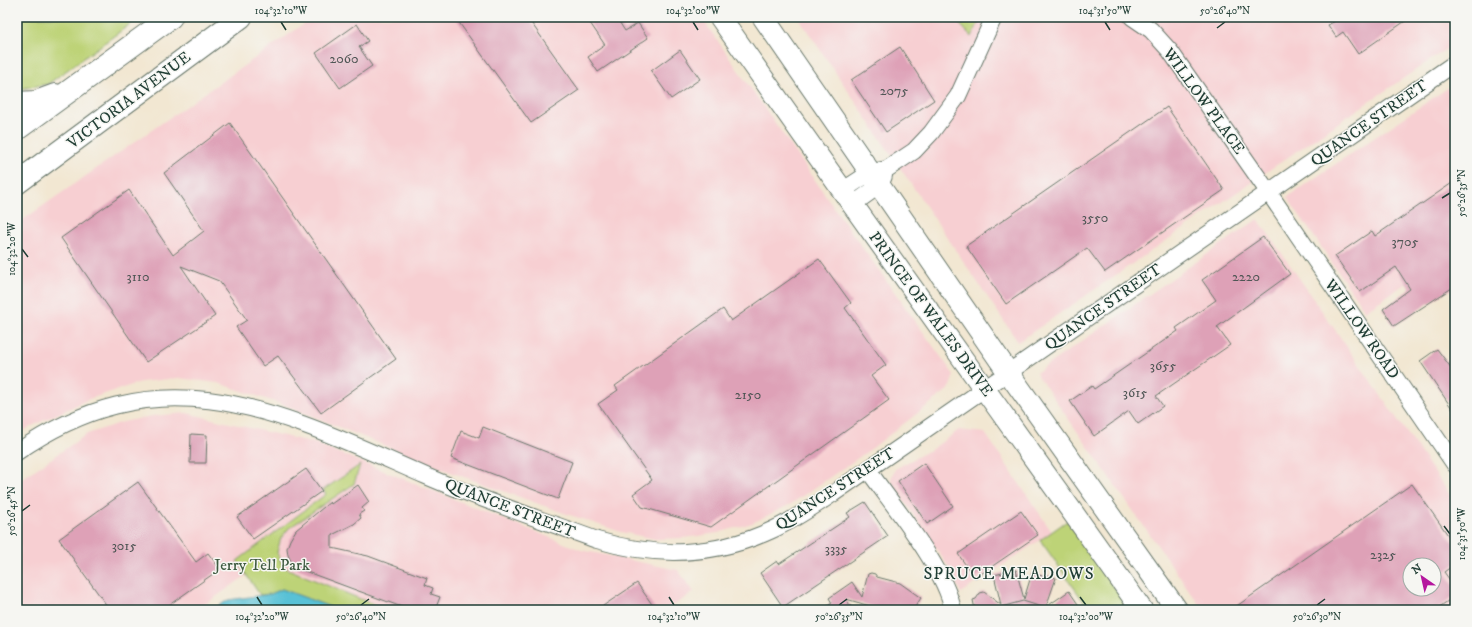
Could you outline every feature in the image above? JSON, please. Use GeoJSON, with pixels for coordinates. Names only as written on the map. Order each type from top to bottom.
{"type":"FeatureCollection","features":[{"type":"Feature","properties":{"kind":"highway"},"geometry":{"type":"LineString","coordinates":[[17,129],[171,17]]}},
{"type":"Feature","properties":{"kind":"highway","name":"VICTORIA AVENUE"},"geometry":{"type":"LineString","coordinates":[[17,184],[241,17]]}},
{"type":"Feature","properties":{"kind":"highway"},"geometry":{"type":"LineString","coordinates":[[17,102],[36,102],[77,86]]}},
{"type":"Feature","properties":{"kind":"highway"},"geometry":{"type":"LineString","coordinates":[[17,144],[77,86]]}},
{"type":"Feature","properties":{"kind":"main road","name":"PRINCE OF WALES DRIVE"},"geometry":{"type":"LineString","coordinates":[[720,17],[847,198],[1142,610]]}},
{"type":"Feature","properties":{"kind":"main road","name":"PRINCE OF WALES DRIVE"},"geometry":{"type":"LineString","coordinates":[[763,17],[879,176],[1008,372],[1177,610]]}},
{"type":"Feature","properties":{"kind":"street"},"geometry":{"type":"LineString","coordinates":[[847,198],[914,150],[931,133],[958,96],[994,17]]}},
{"type":"Feature","properties":{"kind":"street","name":"WILLOW PLACE"},"geometry":{"type":"LineString","coordinates":[[1132,17],[1151,30],[1170,51],[1269,192]]}},
{"type":"Feature","properties":{"kind":"street","name":"QUANCE STREET"},"geometry":{"type":"LineString","coordinates":[[17,452],[52,430],[74,419],[119,405],[158,399],[183,398],[208,400],[263,411],[297,422],[427,477],[597,540],[626,548],[668,553],[697,552],[722,548],[772,530],[804,512],[868,470],[1455,63]]}},
{"type":"Feature","properties":{"kind":"street","name":"WILLOW ROAD"},"geometry":{"type":"LineString","coordinates":[[1269,192],[1455,465]]}},
{"type":"Feature","properties":{"kind":"street"},"geometry":{"type":"LineString","coordinates":[[868,470],[936,569],[951,598],[953,610]]}},
{"type":"Feature","properties":{"kind":"shaded area"},"geometry":{"type":"Polygon","coordinates":[[[314,17],[701,17],[847,226],[954,375],[949,389],[871,449],[791,504],[752,523],[718,533],[684,538],[655,539],[621,532],[445,470],[287,406],[218,383],[178,378],[141,382],[89,399],[30,427],[17,435],[17,224],[314,17]]]}},
{"type":"Feature","properties":{"kind":"shaded area"},"geometry":{"type":"Polygon","coordinates":[[[798,17],[1455,17],[1455,43],[1018,342],[798,17]]]}},
{"type":"Feature","properties":{"kind":"shaded area"},"geometry":{"type":"Polygon","coordinates":[[[1455,83],[1455,250],[1365,311],[1287,197],[1455,83]]]}},
{"type":"Feature","properties":{"kind":"shaded area"},"geometry":{"type":"Polygon","coordinates":[[[1258,219],[1455,502],[1455,610],[1203,610],[1036,373],[1258,219]]]}},
{"type":"Feature","properties":{"kind":"shaded area"},"geometry":{"type":"Polygon","coordinates":[[[187,413],[314,443],[581,550],[678,570],[694,592],[667,610],[387,610],[283,567],[277,552],[281,538],[289,528],[354,484],[359,466],[323,490],[326,494],[237,561],[247,575],[197,610],[17,610],[17,482],[87,434],[123,422],[152,416],[187,413]]]}},
{"type":"Feature","properties":{"kind":"shaded area"},"geometry":{"type":"Polygon","coordinates":[[[959,430],[985,433],[1052,532],[961,593],[948,566],[892,483],[891,479],[895,469],[932,449],[959,430]]]}},
{"type":"Feature","properties":{"kind":"green space"},"geometry":{"type":"Polygon","coordinates":[[[21,17],[140,17],[48,84],[19,89],[17,85],[17,32],[21,17]]]}},
{"type":"Feature","properties":{"kind":"green space"},"geometry":{"type":"Polygon","coordinates":[[[953,17],[981,17],[972,37],[953,17]]]}},
{"type":"Feature","properties":{"kind":"green space","name":"Jerry Tell Park"},"geometry":{"type":"Polygon","coordinates":[[[360,465],[354,484],[289,528],[281,538],[277,552],[283,567],[387,610],[338,610],[282,589],[271,594],[260,595],[237,561],[326,494],[323,490],[360,465]]]}},
{"type":"Feature","properties":{"kind":"green space"},"geometry":{"type":"Polygon","coordinates":[[[1067,521],[1131,610],[1090,610],[1040,540],[1067,521]]]}},
{"type":"Feature","properties":{"kind":"water"},"geometry":{"type":"Polygon","coordinates":[[[282,589],[338,610],[213,610],[228,600],[271,594],[282,589]]]}},
{"type":"Feature","properties":{"kind":"building"},"geometry":{"type":"Polygon","coordinates":[[[455,17],[527,17],[579,90],[531,123],[455,17]]]}},
{"type":"Feature","properties":{"kind":"building"},"geometry":{"type":"Polygon","coordinates":[[[586,17],[616,17],[625,31],[638,23],[648,38],[598,72],[588,57],[605,45],[586,17]]]}},
{"type":"Feature","properties":{"kind":"building"},"geometry":{"type":"Polygon","coordinates":[[[1333,17],[1411,17],[1358,54],[1343,32],[1336,37],[1328,25],[1335,21],[1333,17]]]}},
{"type":"Feature","properties":{"kind":"building"},"geometry":{"type":"Polygon","coordinates":[[[357,24],[368,41],[359,47],[372,66],[340,88],[316,53],[357,24]]]}},
{"type":"Feature","properties":{"kind":"building"},"geometry":{"type":"Polygon","coordinates":[[[900,47],[934,100],[886,132],[851,80],[900,47]]]}},
{"type":"Feature","properties":{"kind":"building"},"geometry":{"type":"Polygon","coordinates":[[[680,50],[700,79],[671,99],[651,71],[680,50]]]}},
{"type":"Feature","properties":{"kind":"building"},"geometry":{"type":"Polygon","coordinates":[[[1167,107],[1224,190],[1105,272],[1087,248],[1006,304],[966,246],[1167,107]]]}},
{"type":"Feature","properties":{"kind":"building"},"geometry":{"type":"Polygon","coordinates":[[[230,123],[396,359],[321,413],[278,356],[263,366],[236,327],[247,320],[219,281],[181,266],[215,316],[146,362],[61,238],[129,190],[173,255],[204,231],[164,173],[230,123]]]}},
{"type":"Feature","properties":{"kind":"building"},"geometry":{"type":"Polygon","coordinates":[[[1455,181],[1455,286],[1394,326],[1383,309],[1410,289],[1396,267],[1360,292],[1335,256],[1372,231],[1375,236],[1455,181]]]}},
{"type":"Feature","properties":{"kind":"building"},"geometry":{"type":"Polygon","coordinates":[[[1263,237],[1290,274],[1217,327],[1230,345],[1156,396],[1163,406],[1138,424],[1129,411],[1094,436],[1070,401],[1092,386],[1094,389],[1178,331],[1176,328],[1216,300],[1202,280],[1263,237]]]}},
{"type":"Feature","properties":{"kind":"building"},"geometry":{"type":"Polygon","coordinates":[[[819,259],[851,303],[845,308],[886,365],[871,376],[889,400],[711,527],[642,507],[633,494],[652,480],[598,404],[618,390],[615,386],[723,309],[731,321],[819,259]]]}},
{"type":"Feature","properties":{"kind":"building"},"geometry":{"type":"Polygon","coordinates":[[[1437,349],[1455,373],[1455,413],[1420,361],[1437,349]]]}},
{"type":"Feature","properties":{"kind":"building"},"geometry":{"type":"Polygon","coordinates":[[[483,427],[572,462],[558,499],[451,458],[461,431],[479,438],[483,427]]]}},
{"type":"Feature","properties":{"kind":"building"},"geometry":{"type":"Polygon","coordinates":[[[191,434],[207,435],[206,463],[190,463],[191,434]]]}},
{"type":"Feature","properties":{"kind":"building"},"geometry":{"type":"Polygon","coordinates":[[[924,463],[953,506],[927,524],[898,481],[924,463]]]}},
{"type":"Feature","properties":{"kind":"building"},"geometry":{"type":"Polygon","coordinates":[[[306,469],[322,491],[253,539],[237,517],[306,469]]]}},
{"type":"Feature","properties":{"kind":"building"},"geometry":{"type":"Polygon","coordinates":[[[138,482],[196,562],[208,553],[220,569],[162,610],[110,610],[59,539],[138,482]]]}},
{"type":"Feature","properties":{"kind":"building"},"geometry":{"type":"Polygon","coordinates":[[[1412,484],[1455,545],[1455,564],[1444,572],[1455,587],[1455,596],[1435,610],[1231,610],[1412,484]]]}},
{"type":"Feature","properties":{"kind":"building"},"geometry":{"type":"Polygon","coordinates":[[[358,485],[369,502],[362,508],[364,511],[359,514],[361,518],[354,524],[332,535],[332,548],[368,556],[427,578],[425,585],[433,588],[431,594],[440,597],[435,610],[410,610],[299,569],[292,563],[288,555],[287,548],[296,530],[330,502],[331,504],[358,485]]]}},
{"type":"Feature","properties":{"kind":"building"},"geometry":{"type":"Polygon","coordinates":[[[865,502],[888,536],[783,607],[760,573],[777,561],[779,564],[850,517],[847,513],[865,502]]]}},
{"type":"Feature","properties":{"kind":"building"},"geometry":{"type":"Polygon","coordinates":[[[1021,511],[1038,535],[975,578],[958,554],[1021,511]]]}},
{"type":"Feature","properties":{"kind":"building"},"geometry":{"type":"Polygon","coordinates":[[[1016,570],[1024,599],[1032,573],[1045,577],[1046,575],[1056,578],[1046,607],[1069,591],[1082,610],[1042,610],[1045,608],[1023,601],[990,610],[975,610],[973,600],[976,599],[980,593],[984,592],[1001,605],[994,575],[1016,570]]]}},
{"type":"Feature","properties":{"kind":"building"},"geometry":{"type":"Polygon","coordinates":[[[868,574],[875,574],[877,577],[900,583],[921,598],[913,610],[884,610],[846,599],[853,610],[822,610],[832,603],[829,598],[852,582],[862,597],[868,574]]]}},
{"type":"Feature","properties":{"kind":"building"},"geometry":{"type":"Polygon","coordinates":[[[637,583],[656,610],[597,610],[637,583]]]}},
{"type":"Feature","properties":{"kind":"district","name":"SPRUCE MEADOWS"},"geometry":{"type":"Point","coordinates":[1009,574]}}]}
